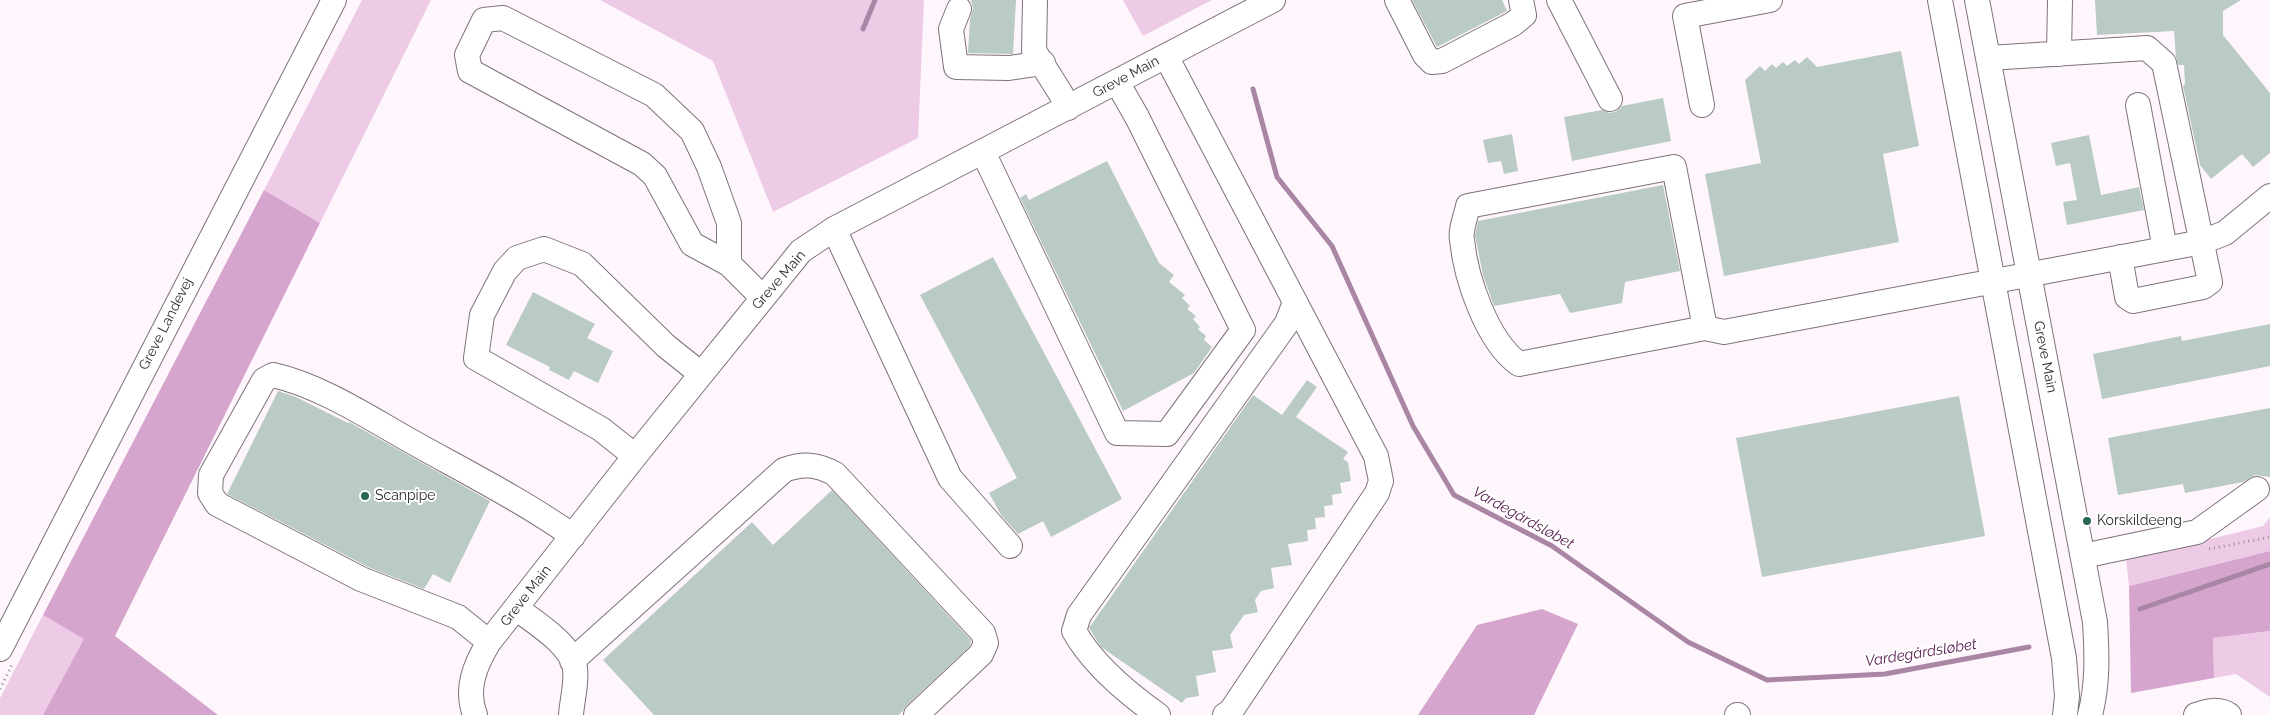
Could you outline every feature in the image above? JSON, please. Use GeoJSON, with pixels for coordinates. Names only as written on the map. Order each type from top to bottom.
{"type":"FeatureCollection","features":[{"type":"Feature","properties":{"kind":"street","name":"Greve Landevej"},"geometry":{"type":"LineString","coordinates":[[0,649],[334,0]]}},
{"type":"Feature","properties":{"kind":"street"},"geometry":{"type":"LineString","coordinates":[[1035,0],[1034,51],[1043,63],[1068,108]]}},
{"type":"Feature","properties":{"kind":"street","name":"Greve Main"},"geometry":{"type":"LineString","coordinates":[[475,715],[471,688],[476,663],[489,642],[635,456],[802,251],[834,229],[1274,0]]}},
{"type":"Feature","properties":{"kind":"street"},"geometry":{"type":"LineString","coordinates":[[1397,0],[1424,55],[1432,62],[1442,61],[1513,24],[1524,16],[1521,0]]}},
{"type":"Feature","properties":{"kind":"street"},"geometry":{"type":"LineString","coordinates":[[1559,0],[1610,99]]}},
{"type":"Feature","properties":{"kind":"street"},"geometry":{"type":"LineString","coordinates":[[1702,105],[1685,16],[1770,0]]}},
{"type":"Feature","properties":{"kind":"street"},"geometry":{"type":"LineString","coordinates":[[1940,0],[2064,658],[2067,696],[2065,715]]}},
{"type":"Feature","properties":{"kind":"street","name":"Greve Main"},"geometry":{"type":"LineString","coordinates":[[1977,0],[2095,622],[2098,662],[2095,696],[2090,715]]}},
{"type":"Feature","properties":{"kind":"street"},"geometry":{"type":"LineString","coordinates":[[2059,54],[2060,0]]}},
{"type":"Feature","properties":{"kind":"street"},"geometry":{"type":"LineString","coordinates":[[959,9],[951,29],[956,67],[1009,68],[1043,63]]}},
{"type":"Feature","properties":{"kind":"street"},"geometry":{"type":"LineString","coordinates":[[729,264],[729,223],[709,167],[692,131],[654,95],[503,18],[484,20],[466,55],[470,71],[642,164],[655,176],[692,244],[729,264],[763,298]]}},
{"type":"Feature","properties":{"kind":"street"},"geometry":{"type":"LineString","coordinates":[[1988,58],[2147,48],[2164,63],[2210,282],[2203,288],[2133,301],[2126,297],[2120,257]]}},
{"type":"Feature","properties":{"kind":"street"},"geometry":{"type":"LineString","coordinates":[[1166,56],[1376,456],[1381,480],[1377,494],[1231,711],[1225,715]]}},
{"type":"Feature","properties":{"kind":"street"},"geometry":{"type":"LineString","coordinates":[[983,152],[1117,433],[1167,434],[1243,330],[1137,117],[1117,82]]}},
{"type":"Feature","properties":{"kind":"street"},"geometry":{"type":"LineString","coordinates":[[2138,105],[2165,249]]}},
{"type":"Feature","properties":{"kind":"street"},"geometry":{"type":"LineString","coordinates":[[1714,330],[1674,167],[1468,206],[1461,238],[1476,302],[1507,355],[1519,364],[1994,282],[2202,242],[2224,233],[2270,196]]}},
{"type":"Feature","properties":{"kind":"street"},"geometry":{"type":"LineString","coordinates":[[834,229],[950,478],[1010,546]]}},
{"type":"Feature","properties":{"kind":"street"},"geometry":{"type":"LineString","coordinates":[[635,456],[601,429],[476,358],[482,315],[504,271],[517,258],[544,249],[582,264],[666,346],[701,374]]}},
{"type":"Feature","properties":{"kind":"street"},"geometry":{"type":"LineString","coordinates":[[1158,715],[1129,694],[1081,644],[1074,631],[1079,615],[1287,323],[1295,302]]}},
{"type":"Feature","properties":{"kind":"street"},"geometry":{"type":"LineString","coordinates":[[489,642],[458,617],[361,579],[217,504],[210,493],[211,474],[264,380],[272,374],[288,378],[347,406],[539,513],[573,536]]}},
{"type":"Feature","properties":{"kind":"street"},"geometry":{"type":"LineString","coordinates":[[572,661],[784,470],[797,465],[810,464],[835,474],[983,633],[986,643],[982,654],[916,715]]}},
{"type":"Feature","properties":{"kind":"street"},"geometry":{"type":"LineString","coordinates":[[2083,556],[2196,532],[2257,489]]}},
{"type":"Feature","properties":{"kind":"street"},"geometry":{"type":"LineString","coordinates":[[516,608],[551,635],[568,652],[575,668],[571,715]]}},
{"type":"Feature","properties":{"kind":"street"},"geometry":{"type":"LineString","coordinates":[[2196,715],[2210,710],[2224,712],[2229,715]]}},
{"type":"Feature","properties":{"kind":"shaded area"},"geometry":{"type":"Polygon","coordinates":[[[362,0],[431,0],[320,223],[264,190],[362,0]]]}},
{"type":"Feature","properties":{"kind":"shaded area"},"geometry":{"type":"Polygon","coordinates":[[[600,0],[924,0],[918,138],[773,212],[713,61],[600,0]]]}},
{"type":"Feature","properties":{"kind":"shaded area"},"geometry":{"type":"Polygon","coordinates":[[[1123,0],[1212,0],[1143,36],[1123,0]]]}},
{"type":"Feature","properties":{"kind":"shaded area"},"geometry":{"type":"Polygon","coordinates":[[[264,190],[320,223],[115,636],[218,715],[43,715],[84,639],[43,615],[264,190]]]}},
{"type":"Feature","properties":{"kind":"shaded area"},"geometry":{"type":"Polygon","coordinates":[[[2270,517],[2270,551],[2129,586],[2126,560],[2263,526],[2270,517]]]}},
{"type":"Feature","properties":{"kind":"shaded area"},"geometry":{"type":"Polygon","coordinates":[[[2270,551],[2270,631],[2213,638],[2214,678],[2131,693],[2129,586],[2270,551]]]}},
{"type":"Feature","properties":{"kind":"shaded area"},"geometry":{"type":"Polygon","coordinates":[[[1542,609],[1578,624],[1534,715],[1418,715],[1477,625],[1542,609]]]}},
{"type":"Feature","properties":{"kind":"shaded area"},"geometry":{"type":"Polygon","coordinates":[[[43,615],[85,639],[43,715],[0,715],[0,698],[43,615]]]}},
{"type":"Feature","properties":{"kind":"shaded area"},"geometry":{"type":"Polygon","coordinates":[[[2270,631],[2270,697],[2236,674],[2214,678],[2213,638],[2270,631]]]}},
{"type":"Feature","properties":{"kind":"building"},"geometry":{"type":"Polygon","coordinates":[[[971,0],[1016,0],[1013,54],[968,53],[970,19],[973,8],[971,0]]]}},
{"type":"Feature","properties":{"kind":"building"},"geometry":{"type":"Polygon","coordinates":[[[1412,0],[1502,0],[1507,11],[1437,47],[1412,0]]]}},
{"type":"Feature","properties":{"kind":"building"},"geometry":{"type":"Polygon","coordinates":[[[2095,0],[2241,0],[2223,11],[2223,35],[2270,93],[2270,153],[2253,167],[2242,154],[2211,179],[2200,165],[2183,86],[2185,84],[2184,65],[2178,65],[2174,31],[2097,35],[2095,0]]]}},
{"type":"Feature","properties":{"kind":"building"},"geometry":{"type":"Polygon","coordinates":[[[1901,51],[1919,146],[1883,154],[1899,242],[1724,276],[1705,174],[1761,163],[1745,80],[1760,66],[1765,71],[1772,64],[1776,68],[1783,62],[1787,66],[1795,60],[1799,64],[1807,57],[1817,67],[1901,51]]]}},
{"type":"Feature","properties":{"kind":"building"},"geometry":{"type":"Polygon","coordinates":[[[1663,98],[1671,141],[1572,161],[1564,117],[1602,110],[1610,113],[1617,111],[1622,106],[1663,98]]]}},
{"type":"Feature","properties":{"kind":"building"},"geometry":{"type":"Polygon","coordinates":[[[1512,134],[1518,171],[1504,174],[1501,161],[1488,163],[1483,140],[1512,134]]]}},
{"type":"Feature","properties":{"kind":"building"},"geometry":{"type":"Polygon","coordinates":[[[2089,135],[2101,195],[2139,187],[2144,210],[2067,225],[2063,202],[2077,200],[2070,163],[2056,166],[2051,143],[2089,135]]]}},
{"type":"Feature","properties":{"kind":"building"},"geometry":{"type":"Polygon","coordinates":[[[1107,161],[1159,263],[1174,275],[1169,282],[1185,295],[1182,298],[1190,306],[1187,309],[1196,316],[1193,319],[1200,327],[1198,329],[1206,336],[1204,340],[1212,347],[1194,373],[1123,411],[1020,198],[1026,194],[1029,200],[1107,161]]]}},
{"type":"Feature","properties":{"kind":"building"},"geometry":{"type":"Polygon","coordinates":[[[1663,185],[1680,271],[1625,282],[1622,303],[1570,313],[1560,294],[1494,306],[1483,275],[1475,235],[1478,221],[1663,185]]]}},
{"type":"Feature","properties":{"kind":"building"},"geometry":{"type":"Polygon","coordinates":[[[993,257],[1122,499],[1051,537],[1043,521],[1018,534],[1001,515],[989,493],[1017,478],[920,295],[993,257]]]}},
{"type":"Feature","properties":{"kind":"building"},"geometry":{"type":"Polygon","coordinates":[[[533,292],[595,324],[587,338],[613,351],[598,383],[574,371],[569,380],[549,370],[550,367],[506,345],[533,292]]]}},
{"type":"Feature","properties":{"kind":"building"},"geometry":{"type":"Polygon","coordinates":[[[2270,324],[2270,366],[2102,399],[2093,354],[2181,336],[2182,341],[2270,324]]]}},
{"type":"Feature","properties":{"kind":"building"},"geometry":{"type":"Polygon","coordinates":[[[1307,380],[1317,387],[1296,417],[1348,452],[1343,459],[1348,462],[1351,481],[1340,483],[1342,493],[1332,495],[1333,505],[1324,506],[1325,517],[1315,518],[1316,529],[1307,530],[1308,541],[1288,544],[1292,565],[1271,568],[1274,588],[1261,591],[1255,600],[1258,612],[1244,615],[1230,635],[1233,648],[1212,651],[1216,672],[1196,676],[1199,696],[1186,698],[1182,703],[1101,647],[1089,628],[1253,395],[1282,415],[1307,380]]]}},
{"type":"Feature","properties":{"kind":"building"},"geometry":{"type":"Polygon","coordinates":[[[278,391],[296,397],[349,422],[490,501],[450,583],[433,574],[424,589],[368,567],[227,494],[278,391]]]}},
{"type":"Feature","properties":{"kind":"building"},"geometry":{"type":"Polygon","coordinates":[[[1959,396],[1985,536],[1762,577],[1736,438],[1959,396]]]}},
{"type":"Feature","properties":{"kind":"building"},"geometry":{"type":"Polygon","coordinates":[[[2270,408],[2270,477],[2255,475],[2243,482],[2185,493],[2183,484],[2118,495],[2108,438],[2270,408]]]}},
{"type":"Feature","properties":{"kind":"building"},"geometry":{"type":"Polygon","coordinates":[[[832,490],[971,640],[970,646],[907,705],[899,715],[654,715],[603,660],[752,522],[773,545],[832,490]]]}},
{"type":"Feature","properties":{"kind":"waterway"},"geometry":{"type":"LineString","coordinates":[[863,29],[875,0]]}},
{"type":"Feature","properties":{"kind":"waterway","name":"Vardegårdsløbet"},"geometry":{"type":"LineString","coordinates":[[1253,89],[1277,177],[1332,246],[1413,426],[1454,495],[1552,546],[1688,642],[1767,680],[1885,674],[2029,647]]}},
{"type":"Feature","properties":{"kind":"waterway","name":"Vardegårdsløbet"},"geometry":{"type":"LineString","coordinates":[[2140,609],[2270,564]]}},
{"type":"Feature","properties":{"kind":"place","name":"Scanpipe"},"geometry":{"type":"Point","coordinates":[365,496]}},
{"type":"Feature","properties":{"kind":"place","name":"Korskildeeng"},"geometry":{"type":"Point","coordinates":[2087,521]}}]}
